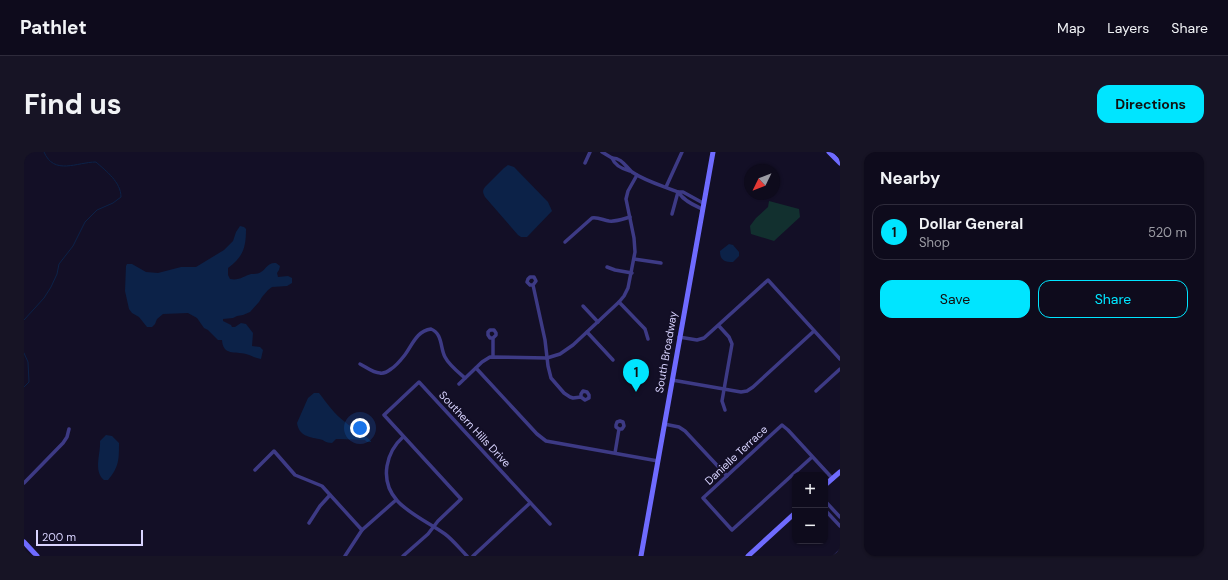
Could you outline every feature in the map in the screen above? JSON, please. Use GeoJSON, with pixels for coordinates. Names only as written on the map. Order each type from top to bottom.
{"type":"FeatureCollection","features":[{"type":"Feature","properties":{"kind":"street"},"geometry":{"type":"LineString","coordinates":[[584,163],[590,152]]}},
{"type":"Feature","properties":{"kind":"street"},"geometry":{"type":"LineString","coordinates":[[602,152],[622,161],[637,175],[679,192],[683,192],[703,203]]}},
{"type":"Feature","properties":{"kind":"street"},"geometry":{"type":"LineString","coordinates":[[613,152],[611,157],[613,162],[620,167],[630,170]]}},
{"type":"Feature","properties":{"kind":"street"},"geometry":{"type":"LineString","coordinates":[[666,187],[682,152]]}},
{"type":"Feature","properties":{"kind":"street","name":"South Broadway"},"geometry":{"type":"LineString","coordinates":[[641,556],[713,152]]}},
{"type":"Feature","properties":{"kind":"street"},"geometry":{"type":"LineString","coordinates":[[829,152],[840,163]]}},
{"type":"Feature","properties":{"kind":"street"},"geometry":{"type":"LineString","coordinates":[[459,384],[485,359],[493,357],[547,358],[560,354],[587,332],[619,302],[628,288],[636,245],[626,202],[626,195],[637,175]]}},
{"type":"Feature","properties":{"kind":"street"},"geometry":{"type":"LineString","coordinates":[[679,192],[681,196],[690,204],[702,209]]}},
{"type":"Feature","properties":{"kind":"street"},"geometry":{"type":"LineString","coordinates":[[672,214],[679,192]]}},
{"type":"Feature","properties":{"kind":"street"},"geometry":{"type":"LineString","coordinates":[[565,242],[592,218],[614,221],[630,218]]}},
{"type":"Feature","properties":{"kind":"street"},"geometry":{"type":"LineString","coordinates":[[634,259],[661,263]]}},
{"type":"Feature","properties":{"kind":"street"},"geometry":{"type":"LineString","coordinates":[[607,267],[632,273]]}},
{"type":"Feature","properties":{"kind":"street"},"geometry":{"type":"LineString","coordinates":[[679,338],[701,340],[719,326],[768,280],[840,359]]}},
{"type":"Feature","properties":{"kind":"street"},"geometry":{"type":"LineString","coordinates":[[533,285],[545,340],[549,372],[552,380],[564,393],[570,397],[580,397]]}},
{"type":"Feature","properties":{"kind":"street"},"geometry":{"type":"LineString","coordinates":[[619,302],[645,329],[648,339]]}},
{"type":"Feature","properties":{"kind":"street"},"geometry":{"type":"LineString","coordinates":[[583,306],[598,322]]}},
{"type":"Feature","properties":{"kind":"street"},"geometry":{"type":"LineString","coordinates":[[719,326],[729,337],[732,344],[722,401],[725,410]]}},
{"type":"Feature","properties":{"kind":"street"},"geometry":{"type":"LineString","coordinates":[[360,364],[376,373],[386,373],[400,361],[413,341],[421,332],[431,329],[439,336],[445,357],[465,378]]}},
{"type":"Feature","properties":{"kind":"street"},"geometry":{"type":"LineString","coordinates":[[672,380],[741,392],[750,390],[814,331]]}},
{"type":"Feature","properties":{"kind":"street"},"geometry":{"type":"LineString","coordinates":[[587,332],[613,360]]}},
{"type":"Feature","properties":{"kind":"street"},"geometry":{"type":"LineString","coordinates":[[493,338],[493,357]]}},
{"type":"Feature","properties":{"kind":"street"},"geometry":{"type":"LineString","coordinates":[[476,368],[537,434],[544,439],[658,461]]}},
{"type":"Feature","properties":{"kind":"street"},"geometry":{"type":"LineString","coordinates":[[816,391],[840,369]]}},
{"type":"Feature","properties":{"kind":"street","name":"Southern Hills Drive"},"geometry":{"type":"LineString","coordinates":[[403,436],[384,415],[419,382],[550,524]]}},
{"type":"Feature","properties":{"kind":"street"},"geometry":{"type":"LineString","coordinates":[[664,424],[679,427],[685,431],[727,476]]}},
{"type":"Feature","properties":{"kind":"street","name":"Danielle Terrace"},"geometry":{"type":"LineString","coordinates":[[782,425],[812,457],[732,530],[703,498],[782,425]]}},
{"type":"Feature","properties":{"kind":"street"},"geometry":{"type":"LineString","coordinates":[[24,483],[63,443],[67,437],[69,429]]}},
{"type":"Feature","properties":{"kind":"street"},"geometry":{"type":"LineString","coordinates":[[614,453],[619,429]]}},
{"type":"Feature","properties":{"kind":"street"},"geometry":{"type":"LineString","coordinates":[[403,556],[428,534],[433,526],[461,499],[403,436],[391,452],[387,468],[387,480],[391,492],[396,500],[406,510],[433,526],[450,538],[467,556]]}},
{"type":"Feature","properties":{"kind":"street"},"geometry":{"type":"LineString","coordinates":[[255,470],[274,451],[295,474],[302,479],[318,484],[362,530]]}},
{"type":"Feature","properties":{"kind":"street"},"geometry":{"type":"LineString","coordinates":[[812,457],[832,479]]}},
{"type":"Feature","properties":{"kind":"street"},"geometry":{"type":"LineString","coordinates":[[828,483],[840,472]]}},
{"type":"Feature","properties":{"kind":"street"},"geometry":{"type":"LineString","coordinates":[[309,523],[320,506],[330,495]]}},
{"type":"Feature","properties":{"kind":"street"},"geometry":{"type":"LineString","coordinates":[[345,556],[362,530],[396,500]]}},
{"type":"Feature","properties":{"kind":"street"},"geometry":{"type":"LineString","coordinates":[[473,556],[530,503]]}},
{"type":"Feature","properties":{"kind":"street"},"geometry":{"type":"LineString","coordinates":[[828,504],[840,517]]}},
{"type":"Feature","properties":{"kind":"street"},"geometry":{"type":"LineString","coordinates":[[828,513],[840,526]]}},
{"type":"Feature","properties":{"kind":"street"},"geometry":{"type":"LineString","coordinates":[[748,556],[792,516]]}},
{"type":"Feature","properties":{"kind":"street"},"geometry":{"type":"LineString","coordinates":[[24,542],[37,556]]}},
{"type":"Feature","properties":{"kind":"street"},"geometry":{"type":"LineString","coordinates":[[834,556],[840,551]]}},
{"type":"Feature","properties":{"kind":"green space"},"geometry":{"type":"Polygon","coordinates":[[[769,201],[799,209],[800,217],[774,241],[751,234],[750,226],[768,207],[769,201]]]}},
{"type":"Feature","properties":{"kind":"water"},"geometry":{"type":"Polygon","coordinates":[[[508,165],[514,167],[548,202],[552,211],[527,237],[521,237],[518,235],[483,193],[485,187],[508,165]]]}},
{"type":"Feature","properties":{"kind":"water"},"geometry":{"type":"Polygon","coordinates":[[[240,226],[246,229],[245,242],[243,252],[228,268],[228,275],[230,279],[239,279],[251,274],[259,273],[269,264],[273,263],[280,266],[277,273],[278,277],[288,276],[292,278],[292,283],[287,286],[272,287],[268,290],[250,312],[233,318],[223,319],[223,321],[232,327],[235,327],[241,323],[246,324],[253,333],[252,346],[260,347],[263,350],[261,359],[246,354],[227,351],[222,340],[218,340],[204,328],[197,318],[188,313],[163,314],[157,319],[152,327],[147,327],[139,317],[132,313],[129,309],[125,291],[127,264],[132,264],[146,272],[158,273],[181,267],[196,267],[224,250],[233,241],[240,226]]]}},
{"type":"Feature","properties":{"kind":"water"},"geometry":{"type":"Polygon","coordinates":[[[729,244],[733,245],[739,252],[739,256],[733,262],[723,260],[720,254],[720,251],[729,244]]]}},
{"type":"Feature","properties":{"kind":"water"},"geometry":{"type":"Polygon","coordinates":[[[314,393],[319,393],[337,416],[368,438],[371,442],[367,442],[365,440],[336,439],[330,443],[302,433],[297,423],[308,398],[314,393]]]}},
{"type":"Feature","properties":{"kind":"water"},"geometry":{"type":"Polygon","coordinates":[[[106,435],[112,436],[119,443],[119,454],[118,463],[114,471],[108,480],[104,480],[99,472],[98,462],[100,441],[106,435]]]}},
{"type":"Feature","properties":{"kind":"waterway"},"geometry":{"type":"LineString","coordinates":[[24,320],[44,298],[51,287],[57,274],[59,264],[73,246],[85,222],[97,210],[113,203],[121,197],[116,182],[96,162],[60,166],[54,164],[48,159],[44,152]]}},
{"type":"Feature","properties":{"kind":"waterway"},"geometry":{"type":"LineString","coordinates":[[24,353],[28,362],[29,382],[24,387]]}},
{"type":"Feature","properties":{"kind":"place","name":"Dollar General"},"geometry":{"type":"Point","coordinates":[636,392]}}]}
